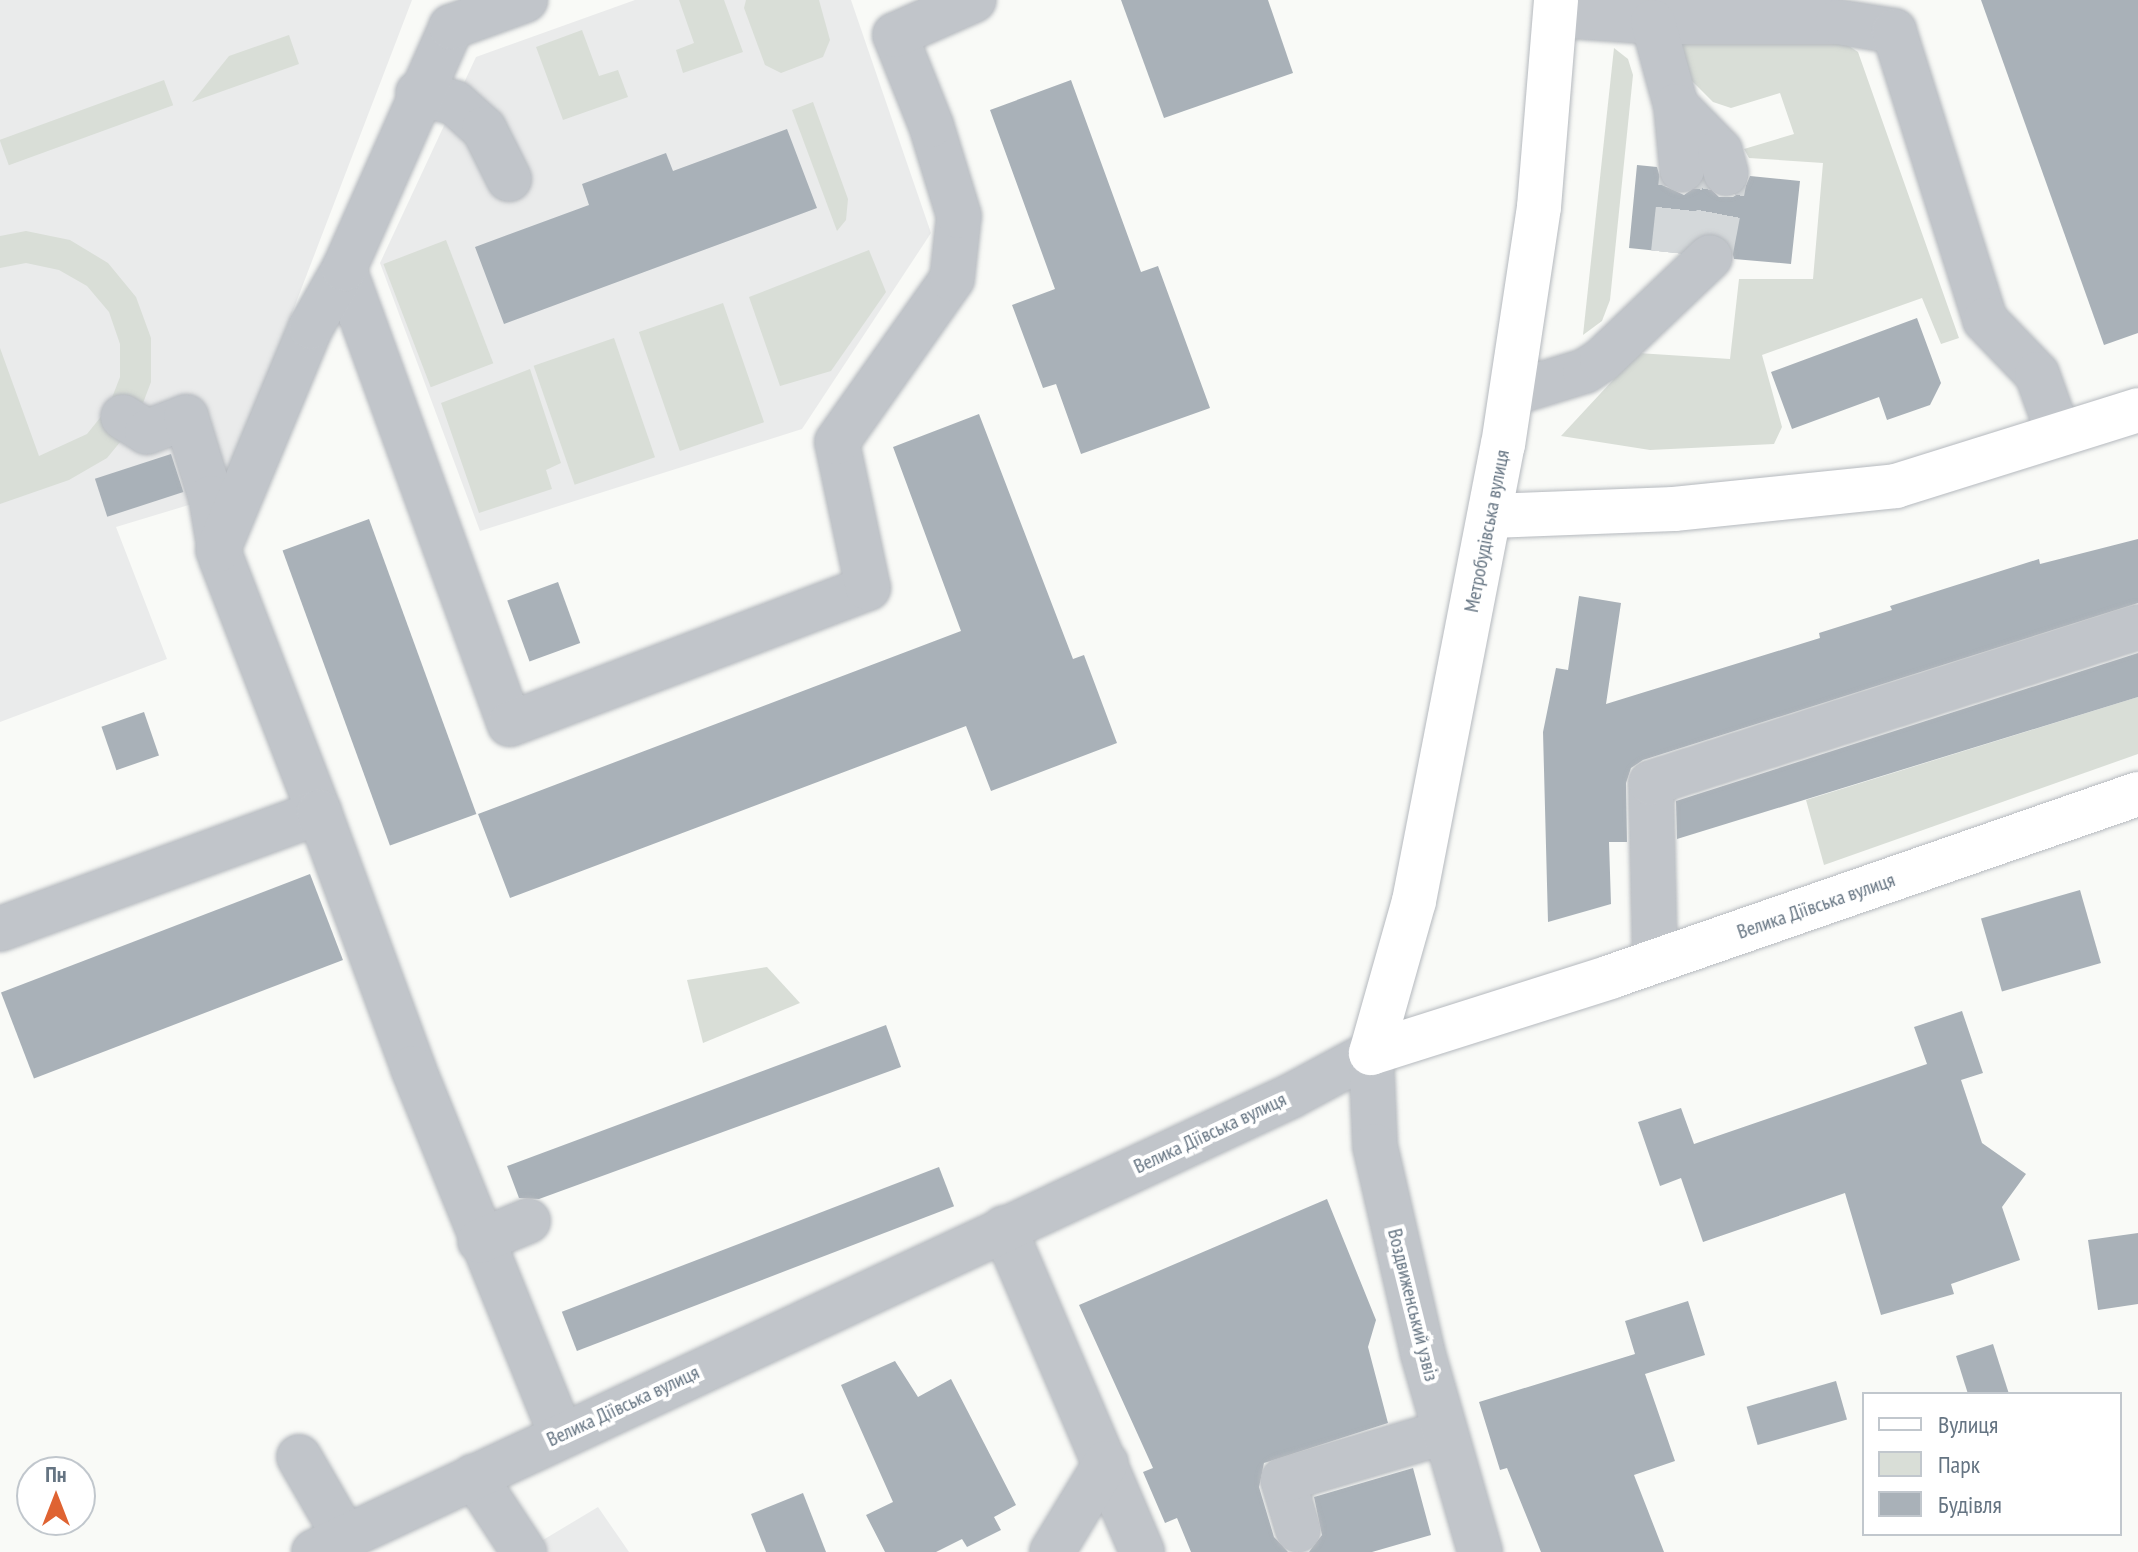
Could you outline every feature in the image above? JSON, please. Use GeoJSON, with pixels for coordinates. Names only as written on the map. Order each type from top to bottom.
{"type":"FeatureCollection","features":[{"type":"Feature","properties":{"kind":"main road","name":"Метробудівська вулиця"},"geometry":{"type":"LineString","coordinates":[[1371,1053],[1414,901],[1513,393],[1539,207],[1556,8]]}},
{"type":"Feature","properties":{"kind":"main road"},"geometry":{"type":"LineString","coordinates":[[1491,516],[1674,509],[1896,486],[2138,410]]}},
{"type":"Feature","properties":{"kind":"main road","name":"Велика Діївська вулиця"},"geometry":{"type":"LineString","coordinates":[[1371,1053],[1655,961],[2138,794]]}},
{"type":"Feature","properties":{"kind":"street"},"geometry":{"type":"LineString","coordinates":[[218,550],[311,327],[344,269],[418,93],[447,14],[525,0]]}},
{"type":"Feature","properties":{"kind":"street"},"geometry":{"type":"LineString","coordinates":[[344,269],[510,724],[868,588],[837,442],[952,279],[959,216],[931,125],[895,35],[974,0]]}},
{"type":"Feature","properties":{"kind":"street"},"geometry":{"type":"LineString","coordinates":[[1556,8],[1653,22],[1834,11],[1894,31],[1985,320],[2037,374],[2059,435]]}},
{"type":"Feature","properties":{"kind":"street"},"geometry":{"type":"LineString","coordinates":[[1653,22],[1676,106],[1682,170]]}},
{"type":"Feature","properties":{"kind":"street"},"geometry":{"type":"LineString","coordinates":[[418,93],[455,103],[484,129],[509,179]]}},
{"type":"Feature","properties":{"kind":"street"},"geometry":{"type":"LineString","coordinates":[[1676,106],[1720,151],[1726,173]]}},
{"type":"Feature","properties":{"kind":"street"},"geometry":{"type":"LineString","coordinates":[[1513,393],[1585,371],[1686,265]]}},
{"type":"Feature","properties":{"kind":"street"},"geometry":{"type":"LineString","coordinates":[[123,417],[147,432],[186,417],[211,498],[218,550],[480,1241],[561,1435]]}},
{"type":"Feature","properties":{"kind":"street"},"geometry":{"type":"LineString","coordinates":[[1655,961],[1651,783],[2138,627]]}},
{"type":"Feature","properties":{"kind":"street"},"geometry":{"type":"LineString","coordinates":[[0,929],[319,812]]}},
{"type":"Feature","properties":{"kind":"street","name":"Велика Діївська вулиця"},"geometry":{"type":"LineString","coordinates":[[330,1545],[1291,1096],[1371,1053]]}},
{"type":"Feature","properties":{"kind":"street","name":"Воздвиженський узвіз"},"geometry":{"type":"LineString","coordinates":[[1371,1053],[1375,1146],[1445,1432],[1480,1552]]}},
{"type":"Feature","properties":{"kind":"street"},"geometry":{"type":"LineString","coordinates":[[480,1241],[528,1221]]}},
{"type":"Feature","properties":{"kind":"street"},"geometry":{"type":"LineString","coordinates":[[1004,1228],[1142,1552]]}},
{"type":"Feature","properties":{"kind":"street"},"geometry":{"type":"LineString","coordinates":[[1298,1530],[1283,1480],[1445,1432]]}},
{"type":"Feature","properties":{"kind":"street"},"geometry":{"type":"LineString","coordinates":[[299,1457],[330,1545]]}},
{"type":"Feature","properties":{"kind":"street"},"geometry":{"type":"LineString","coordinates":[[1052,1552],[1106,1463]]}},
{"type":"Feature","properties":{"kind":"street"},"geometry":{"type":"LineString","coordinates":[[474,1476],[524,1552]]}},
{"type":"Feature","properties":{"kind":"shaded area"},"geometry":{"type":"Polygon","coordinates":[[[0,0],[412,0],[230,475],[202,501],[116,527],[167,659],[0,722],[0,0]]]}},
{"type":"Feature","properties":{"kind":"shaded area"},"geometry":{"type":"Polygon","coordinates":[[[635,0],[851,0],[931,233],[802,429],[480,531],[380,263],[476,57],[635,0]]]}},
{"type":"Feature","properties":{"kind":"shaded area"},"geometry":{"type":"Polygon","coordinates":[[[598,1507],[629,1552],[523,1552],[598,1507]]]}},
{"type":"Feature","properties":{"kind":"green space"},"geometry":{"type":"Polygon","coordinates":[[[679,0],[724,0],[743,52],[683,73],[676,50],[694,43],[679,0]]]}},
{"type":"Feature","properties":{"kind":"green space"},"geometry":{"type":"Polygon","coordinates":[[[746,0],[819,0],[830,40],[823,57],[781,73],[765,65],[744,8],[746,0]]]}},
{"type":"Feature","properties":{"kind":"green space"},"geometry":{"type":"Polygon","coordinates":[[[582,30],[599,76],[618,70],[628,97],[563,120],[536,47],[582,30]]]}},
{"type":"Feature","properties":{"kind":"green space"},"geometry":{"type":"Polygon","coordinates":[[[289,35],[299,64],[192,102],[229,56],[289,35]]]}},
{"type":"Feature","properties":{"kind":"green space"},"geometry":{"type":"Polygon","coordinates":[[[1677,38],[1846,44],[1858,52],[1959,338],[1941,344],[1922,298],[1762,355],[1782,427],[1774,444],[1650,450],[1561,436],[1638,353],[1730,359],[1739,279],[1813,279],[1823,163],[1749,158],[1744,149],[1794,134],[1780,93],[1731,108],[1713,102],[1687,76],[1677,38]]]}},
{"type":"Feature","properties":{"kind":"green space"},"geometry":{"type":"Polygon","coordinates":[[[1614,48],[1628,59],[1633,75],[1610,300],[1602,321],[1583,335],[1614,48]]]}},
{"type":"Feature","properties":{"kind":"green space"},"geometry":{"type":"Polygon","coordinates":[[[164,80],[173,105],[9,165],[0,140],[164,80]]]}},
{"type":"Feature","properties":{"kind":"green space"},"geometry":{"type":"Polygon","coordinates":[[[813,102],[848,199],[846,220],[837,231],[792,110],[813,102]]]}},
{"type":"Feature","properties":{"kind":"green space"},"geometry":{"type":"Polygon","coordinates":[[[26,231],[70,240],[108,263],[136,297],[151,338],[151,382],[135,424],[107,458],[69,480],[0,504],[0,348],[39,456],[87,434],[108,408],[120,377],[120,344],[109,312],[87,286],[59,270],[26,263],[0,268],[0,236],[26,231]]]}},
{"type":"Feature","properties":{"kind":"green space"},"geometry":{"type":"Polygon","coordinates":[[[446,240],[493,363],[431,387],[383,264],[446,240]]]}},
{"type":"Feature","properties":{"kind":"green space"},"geometry":{"type":"Polygon","coordinates":[[[869,250],[886,292],[831,371],[780,386],[749,297],[869,250]]]}},
{"type":"Feature","properties":{"kind":"green space"},"geometry":{"type":"Polygon","coordinates":[[[723,303],[764,422],[680,451],[639,332],[723,303]]]}},
{"type":"Feature","properties":{"kind":"green space"},"geometry":{"type":"Polygon","coordinates":[[[614,338],[655,457],[575,485],[534,366],[614,338]]]}},
{"type":"Feature","properties":{"kind":"green space"},"geometry":{"type":"Polygon","coordinates":[[[530,369],[561,463],[546,470],[552,489],[479,513],[441,403],[530,369]]]}},
{"type":"Feature","properties":{"kind":"green space"},"geometry":{"type":"Polygon","coordinates":[[[2138,697],[2138,754],[1824,865],[1806,800],[2138,697]]]}},
{"type":"Feature","properties":{"kind":"green space"},"geometry":{"type":"Polygon","coordinates":[[[767,967],[800,1003],[703,1043],[687,980],[767,967]]]}},
{"type":"Feature","properties":{"kind":"building"},"geometry":{"type":"Polygon","coordinates":[[[1121,0],[1268,0],[1293,73],[1164,118],[1121,0]]]}},
{"type":"Feature","properties":{"kind":"building"},"geometry":{"type":"Polygon","coordinates":[[[1981,0],[2138,0],[2138,333],[2104,345],[1981,0]]]}},
{"type":"Feature","properties":{"kind":"building"},"geometry":{"type":"Polygon","coordinates":[[[1071,80],[1141,272],[1158,266],[1210,408],[1081,454],[1056,384],[1043,388],[1012,305],[1055,289],[990,110],[1071,80]]]}},
{"type":"Feature","properties":{"kind":"building"},"geometry":{"type":"Polygon","coordinates":[[[787,129],[817,208],[504,324],[475,247],[589,205],[582,184],[666,153],[673,171],[787,129]]]}},
{"type":"Feature","properties":{"kind":"building"},"geometry":{"type":"Polygon","coordinates":[[[1637,165],[1657,167],[1662,185],[1684,195],[1703,182],[1719,197],[1733,197],[1744,190],[1750,176],[1800,181],[1791,264],[1734,259],[1729,240],[1716,233],[1703,233],[1678,253],[1629,248],[1637,165]]]}},
{"type":"Feature","properties":{"kind":"building"},"geometry":{"type":"Polygon","coordinates":[[[1917,318],[1941,383],[1930,405],[1887,420],[1879,397],[1792,429],[1771,372],[1917,318]]]}},
{"type":"Feature","properties":{"kind":"building"},"geometry":{"type":"Polygon","coordinates":[[[979,414],[1073,659],[1084,655],[1117,743],[991,791],[966,726],[510,898],[478,814],[961,631],[893,447],[979,414]]]}},
{"type":"Feature","properties":{"kind":"building"},"geometry":{"type":"Polygon","coordinates":[[[171,454],[183,492],[107,517],[95,479],[171,454]]]}},
{"type":"Feature","properties":{"kind":"building"},"geometry":{"type":"Polygon","coordinates":[[[369,519],[476,814],[390,846],[283,550],[369,519]]]}},
{"type":"Feature","properties":{"kind":"building"},"geometry":{"type":"Polygon","coordinates":[[[2138,539],[2138,603],[1643,760],[1631,768],[1626,783],[1627,842],[1609,842],[1611,904],[1548,922],[1543,732],[1556,668],[1568,670],[1579,596],[1621,603],[1606,704],[1820,638],[1819,633],[1892,610],[1890,606],[2039,559],[2040,564],[2138,539]]]}},
{"type":"Feature","properties":{"kind":"building"},"geometry":{"type":"Polygon","coordinates":[[[558,582],[580,643],[529,662],[507,600],[558,582]]]}},
{"type":"Feature","properties":{"kind":"building"},"geometry":{"type":"Polygon","coordinates":[[[2138,653],[2138,697],[1677,839],[1676,801],[2138,653]]]}},
{"type":"Feature","properties":{"kind":"building"},"geometry":{"type":"Polygon","coordinates":[[[144,712],[159,755],[116,770],[101,727],[144,712]]]}},
{"type":"Feature","properties":{"kind":"building"},"geometry":{"type":"Polygon","coordinates":[[[310,874],[343,960],[34,1079],[1,993],[310,874]]]}},
{"type":"Feature","properties":{"kind":"building"},"geometry":{"type":"Polygon","coordinates":[[[2080,890],[2101,963],[2002,991],[1981,918],[2080,890]]]}},
{"type":"Feature","properties":{"kind":"building"},"geometry":{"type":"Polygon","coordinates":[[[1962,1011],[1983,1073],[1961,1080],[1982,1143],[2026,1174],[2002,1207],[2020,1260],[1951,1284],[1954,1294],[1881,1315],[1845,1193],[1703,1242],[1681,1178],[1660,1186],[1638,1122],[1681,1108],[1694,1144],[1927,1064],[1914,1027],[1962,1011]]]}},
{"type":"Feature","properties":{"kind":"building"},"geometry":{"type":"Polygon","coordinates":[[[886,1025],[901,1067],[539,1199],[519,1198],[507,1166],[886,1025]]]}},
{"type":"Feature","properties":{"kind":"building"},"geometry":{"type":"Polygon","coordinates":[[[939,1167],[954,1206],[577,1351],[562,1312],[939,1167]]]}},
{"type":"Feature","properties":{"kind":"building"},"geometry":{"type":"Polygon","coordinates":[[[1327,1199],[1376,1320],[1368,1347],[1388,1423],[1264,1463],[1259,1487],[1274,1537],[1288,1552],[1191,1552],[1177,1518],[1165,1523],[1143,1472],[1153,1468],[1079,1305],[1327,1199]]]}},
{"type":"Feature","properties":{"kind":"building"},"geometry":{"type":"Polygon","coordinates":[[[2138,1233],[2138,1304],[2098,1310],[2088,1240],[2138,1233]]]}},
{"type":"Feature","properties":{"kind":"building"},"geometry":{"type":"Polygon","coordinates":[[[1688,1301],[1705,1355],[1645,1374],[1675,1461],[1634,1475],[1664,1552],[1541,1552],[1507,1468],[1500,1470],[1479,1402],[1635,1354],[1625,1321],[1688,1301]]]}},
{"type":"Feature","properties":{"kind":"building"},"geometry":{"type":"Polygon","coordinates":[[[1993,1344],[2008,1392],[1967,1392],[1956,1356],[1993,1344]]]}},
{"type":"Feature","properties":{"kind":"building"},"geometry":{"type":"Polygon","coordinates":[[[895,1361],[918,1397],[951,1379],[1016,1505],[994,1517],[1001,1530],[967,1547],[962,1539],[936,1552],[885,1552],[866,1515],[893,1502],[841,1385],[895,1361]]]}},
{"type":"Feature","properties":{"kind":"building"},"geometry":{"type":"Polygon","coordinates":[[[1836,1381],[1847,1419],[1758,1445],[1747,1407],[1836,1381]]]}},
{"type":"Feature","properties":{"kind":"building"},"geometry":{"type":"Polygon","coordinates":[[[1413,1468],[1431,1535],[1372,1552],[1309,1552],[1322,1535],[1314,1497],[1413,1468]]]}},
{"type":"Feature","properties":{"kind":"building"},"geometry":{"type":"Polygon","coordinates":[[[803,1493],[826,1552],[766,1552],[751,1514],[803,1493]]]}},
{"type":"Feature","properties":{"kind":"tunnel"},"geometry":{"type":"LineString","coordinates":[[1673,253],[1682,170]]}},
{"type":"Feature","properties":{"kind":"tunnel"},"geometry":{"type":"LineString","coordinates":[[1710,257],[1726,173]]}}]}
